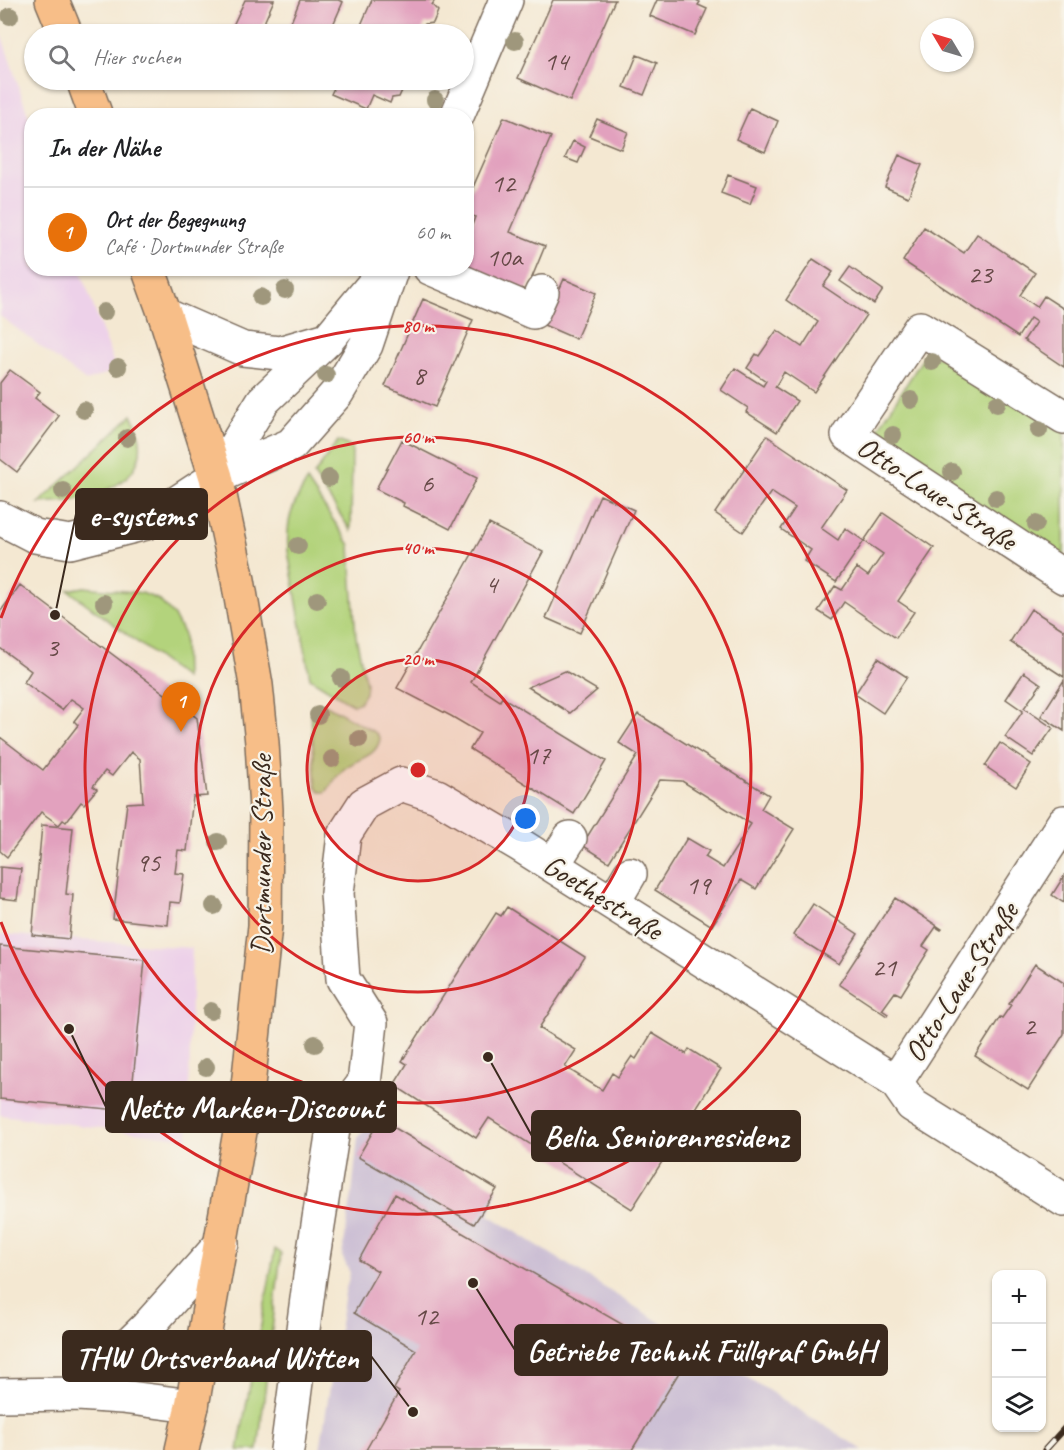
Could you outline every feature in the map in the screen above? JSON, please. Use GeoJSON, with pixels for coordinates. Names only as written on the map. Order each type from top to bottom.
{"type":"FeatureCollection","features":[{"type":"Feature","properties":{"kind":"main road"},"geometry":{"type":"LineString","coordinates":[[52,0],[62,24]]}},
{"type":"Feature","properties":{"kind":"main road"},"geometry":{"type":"LineString","coordinates":[[87,90],[93,108]]}},
{"type":"Feature","properties":{"kind":"main road","name":"Dortmunder Straße"},"geometry":{"type":"LineString","coordinates":[[151,276],[216,477],[238,580],[256,685],[266,810],[265,926],[248,1086],[222,1243],[182,1450]]}},
{"type":"Feature","properties":{"kind":"street"},"geometry":{"type":"LineString","coordinates":[[474,76],[506,0]]}},
{"type":"Feature","properties":{"kind":"street"},"geometry":{"type":"LineString","coordinates":[[460,108],[468,90]]}},
{"type":"Feature","properties":{"kind":"street"},"geometry":{"type":"LineString","coordinates":[[216,477],[263,401],[328,339],[380,276]]}},
{"type":"Feature","properties":{"kind":"street"},"geometry":{"type":"LineString","coordinates":[[0,518],[35,536],[70,542],[146,523],[216,477],[291,445],[337,393],[366,345],[390,276]]}},
{"type":"Feature","properties":{"kind":"street"},"geometry":{"type":"LineString","coordinates":[[449,276],[532,312],[542,292]]}},
{"type":"Feature","properties":{"kind":"street"},"geometry":{"type":"LineString","coordinates":[[165,315],[243,349],[279,353],[328,339]]}},
{"type":"Feature","properties":{"kind":"street","name":"Otto-Laue-Straße"},"geometry":{"type":"LineString","coordinates":[[1064,417],[920,328],[848,435],[1064,577]]}},
{"type":"Feature","properties":{"kind":"street","name":"Goethestraße"},"geometry":{"type":"LineString","coordinates":[[287,1450],[310,1276],[334,1123],[364,1083],[371,1023],[343,979],[337,893],[344,835],[364,804],[401,784],[437,796],[553,865],[896,1082],[912,1105],[1064,1200]]}},
{"type":"Feature","properties":{"kind":"street","name":"Otto-Laue-Straße"},"geometry":{"type":"LineString","coordinates":[[896,1082],[1064,822]]}},
{"type":"Feature","properties":{"kind":"street"},"geometry":{"type":"LineString","coordinates":[[553,865],[570,838]]}},
{"type":"Feature","properties":{"kind":"street"},"geometry":{"type":"LineString","coordinates":[[613,903],[630,874]]}},
{"type":"Feature","properties":{"kind":"street"},"geometry":{"type":"LineString","coordinates":[[78,1394],[147,1327],[222,1243]]}},
{"type":"Feature","properties":{"kind":"street"},"geometry":{"type":"LineString","coordinates":[[0,1395],[78,1394],[192,1406]]}},
{"type":"Feature","properties":{"kind":"shaded area"},"geometry":{"type":"Polygon","coordinates":[[[0,30],[26,108],[24,276],[82,276],[116,370],[86,381],[0,316],[0,30]]]}},
{"type":"Feature","properties":{"kind":"shaded area"},"geometry":{"type":"Polygon","coordinates":[[[0,934],[192,948],[188,1139],[0,1115],[0,934]]]}},
{"type":"Feature","properties":{"kind":"shaded area"},"geometry":{"type":"Polygon","coordinates":[[[375,1116],[497,1189],[489,1215],[863,1450],[320,1450],[350,1273],[342,1256],[358,1138],[375,1116]]]}},
{"type":"Feature","properties":{"kind":"green space"},"geometry":{"type":"Polygon","coordinates":[[[947,357],[1064,432],[1064,567],[883,449],[878,429],[923,358],[947,357]]]}},
{"type":"Feature","properties":{"kind":"green space"},"geometry":{"type":"Polygon","coordinates":[[[132,415],[138,431],[139,458],[126,478],[102,492],[80,499],[39,503],[132,415]]]}},
{"type":"Feature","properties":{"kind":"green space"},"geometry":{"type":"Polygon","coordinates":[[[338,441],[352,447],[351,531],[314,475],[338,441]]]}},
{"type":"Feature","properties":{"kind":"green space"},"geometry":{"type":"Polygon","coordinates":[[[307,481],[350,545],[356,637],[366,683],[365,693],[359,703],[353,705],[310,678],[288,551],[291,514],[307,481]]]}},
{"type":"Feature","properties":{"kind":"green space"},"geometry":{"type":"Polygon","coordinates":[[[84,587],[142,593],[159,600],[174,616],[184,635],[185,678],[68,590],[84,587]]]}},
{"type":"Feature","properties":{"kind":"green space"},"geometry":{"type":"Polygon","coordinates":[[[323,703],[376,733],[380,739],[371,754],[344,769],[326,792],[321,792],[316,787],[311,715],[313,708],[323,703]]]}},
{"type":"Feature","properties":{"kind":"green space"},"geometry":{"type":"Polygon","coordinates":[[[275,1249],[281,1253],[258,1450],[238,1450],[275,1249]]]}},
{"type":"Feature","properties":{"kind":"building"},"geometry":{"type":"Polygon","coordinates":[[[245,0],[274,0],[263,24],[234,24],[245,0]]]}},
{"type":"Feature","properties":{"kind":"building"},"geometry":{"type":"Polygon","coordinates":[[[300,0],[343,2],[333,24],[290,24],[300,0]]]}},
{"type":"Feature","properties":{"kind":"building"},"geometry":{"type":"Polygon","coordinates":[[[372,0],[435,0],[432,5],[438,11],[433,23],[361,24],[372,0]]]}},
{"type":"Feature","properties":{"kind":"building"},"geometry":{"type":"Polygon","coordinates":[[[553,0],[615,0],[570,101],[518,78],[553,0]]]}},
{"type":"Feature","properties":{"kind":"building"},"geometry":{"type":"Polygon","coordinates":[[[657,0],[696,0],[700,2],[698,5],[707,9],[695,35],[650,16],[657,0]]]}},
{"type":"Feature","properties":{"kind":"building"},"geometry":{"type":"Polygon","coordinates":[[[637,55],[657,63],[644,95],[624,87],[637,55]]]}},
{"type":"Feature","properties":{"kind":"building"},"geometry":{"type":"Polygon","coordinates":[[[333,90],[402,90],[399,97],[392,98],[390,103],[372,95],[366,108],[331,94],[333,90]]]}},
{"type":"Feature","properties":{"kind":"building"},"geometry":{"type":"Polygon","coordinates":[[[750,108],[778,121],[765,152],[736,139],[750,108]]]}},
{"type":"Feature","properties":{"kind":"building"},"geometry":{"type":"Polygon","coordinates":[[[504,117],[551,137],[510,232],[545,246],[523,299],[474,272],[474,185],[504,117]]]}},
{"type":"Feature","properties":{"kind":"building"},"geometry":{"type":"Polygon","coordinates":[[[597,119],[628,132],[621,149],[589,136],[597,119]]]}},
{"type":"Feature","properties":{"kind":"building"},"geometry":{"type":"Polygon","coordinates":[[[573,141],[585,147],[578,163],[565,158],[573,141]]]}},
{"type":"Feature","properties":{"kind":"building"},"geometry":{"type":"Polygon","coordinates":[[[899,155],[922,165],[908,197],[885,187],[899,155]]]}},
{"type":"Feature","properties":{"kind":"building"},"geometry":{"type":"Polygon","coordinates":[[[728,175],[757,186],[750,204],[721,193],[728,175]]]}},
{"type":"Feature","properties":{"kind":"building"},"geometry":{"type":"Polygon","coordinates":[[[924,227],[964,253],[977,234],[1035,273],[1020,295],[1037,307],[1044,296],[1064,309],[1064,367],[1024,340],[1036,322],[1030,318],[1018,337],[903,261],[924,227]]]}},
{"type":"Feature","properties":{"kind":"building"},"geometry":{"type":"Polygon","coordinates":[[[813,259],[833,272],[823,286],[866,315],[814,392],[784,372],[775,387],[797,401],[777,432],[746,412],[748,408],[721,390],[735,368],[763,386],[766,381],[747,368],[756,354],[759,356],[777,330],[802,347],[818,322],[786,300],[813,259]]]}},
{"type":"Feature","properties":{"kind":"building"},"geometry":{"type":"Polygon","coordinates":[[[850,267],[883,290],[874,304],[840,281],[850,267]]]}},
{"type":"Feature","properties":{"kind":"building"},"geometry":{"type":"Polygon","coordinates":[[[564,279],[596,293],[576,339],[544,325],[564,279]]]}},
{"type":"Feature","properties":{"kind":"building"},"geometry":{"type":"Polygon","coordinates":[[[423,299],[473,320],[435,407],[385,386],[423,299]]]}},
{"type":"Feature","properties":{"kind":"building"},"geometry":{"type":"Polygon","coordinates":[[[10,370],[40,392],[35,398],[59,416],[17,472],[0,459],[0,383],[10,370]]]}},
{"type":"Feature","properties":{"kind":"building"},"geometry":{"type":"Polygon","coordinates":[[[767,436],[847,490],[821,528],[838,540],[845,528],[864,541],[836,582],[804,561],[811,550],[781,529],[795,508],[771,492],[743,532],[715,513],[767,436]]]}},
{"type":"Feature","properties":{"kind":"building"},"geometry":{"type":"Polygon","coordinates":[[[402,440],[477,478],[450,529],[403,506],[404,503],[376,489],[402,440]]]}},
{"type":"Feature","properties":{"kind":"building"},"geometry":{"type":"Polygon","coordinates":[[[600,495],[634,510],[580,633],[546,618],[600,495]]]}},
{"type":"Feature","properties":{"kind":"building"},"geometry":{"type":"Polygon","coordinates":[[[883,513],[934,548],[898,601],[914,612],[896,638],[844,602],[832,620],[818,611],[835,586],[842,590],[857,568],[868,576],[883,554],[864,541],[883,513]]]}},
{"type":"Feature","properties":{"kind":"building"},"geometry":{"type":"Polygon","coordinates":[[[489,524],[543,552],[471,682],[500,701],[502,697],[606,761],[574,814],[470,749],[480,733],[397,688],[489,524]]]}},
{"type":"Feature","properties":{"kind":"building"},"geometry":{"type":"Polygon","coordinates":[[[20,585],[197,718],[207,796],[193,797],[187,851],[178,850],[175,873],[184,874],[180,903],[170,902],[168,925],[113,919],[127,803],[143,802],[140,759],[131,752],[112,776],[105,771],[93,786],[97,789],[84,804],[81,802],[66,822],[63,820],[59,825],[41,812],[7,857],[0,851],[0,737],[43,770],[78,725],[74,721],[84,708],[71,699],[62,710],[24,682],[31,671],[0,648],[0,612],[20,585]]]}},
{"type":"Feature","properties":{"kind":"building"},"geometry":{"type":"Polygon","coordinates":[[[1031,609],[1064,630],[1064,677],[1010,642],[1031,609]]]}},
{"type":"Feature","properties":{"kind":"building"},"geometry":{"type":"Polygon","coordinates":[[[878,658],[907,677],[883,713],[855,694],[878,658]]]}},
{"type":"Feature","properties":{"kind":"building"},"geometry":{"type":"Polygon","coordinates":[[[565,671],[597,690],[570,713],[528,687],[565,671]]]}},
{"type":"Feature","properties":{"kind":"building"},"geometry":{"type":"Polygon","coordinates":[[[1024,672],[1041,684],[1024,708],[1053,728],[1033,756],[1005,737],[1023,711],[1006,699],[1024,672]]]}},
{"type":"Feature","properties":{"kind":"building"},"geometry":{"type":"Polygon","coordinates":[[[1064,680],[1064,731],[1041,716],[1064,680]]]}},
{"type":"Feature","properties":{"kind":"building"},"geometry":{"type":"Polygon","coordinates":[[[638,714],[769,795],[761,809],[794,829],[756,889],[741,880],[712,926],[655,890],[687,838],[709,851],[705,857],[723,868],[751,824],[682,781],[660,780],[609,862],[582,845],[638,755],[619,743],[638,714]]]}},
{"type":"Feature","properties":{"kind":"building"},"geometry":{"type":"Polygon","coordinates":[[[1000,743],[1031,764],[1016,787],[985,766],[1000,743]]]}},
{"type":"Feature","properties":{"kind":"building"},"geometry":{"type":"Polygon","coordinates":[[[42,825],[73,828],[66,894],[73,895],[69,939],[32,935],[42,825]]]}},
{"type":"Feature","properties":{"kind":"building"},"geometry":{"type":"Polygon","coordinates":[[[0,867],[21,869],[17,900],[0,898],[0,867]]]}},
{"type":"Feature","properties":{"kind":"building"},"geometry":{"type":"Polygon","coordinates":[[[1064,876],[1064,903],[1052,895],[1064,876]]]}},
{"type":"Feature","properties":{"kind":"building"},"geometry":{"type":"Polygon","coordinates":[[[895,898],[942,929],[936,927],[923,946],[929,950],[901,995],[895,992],[882,1010],[888,1014],[887,1016],[839,984],[895,898]]]}},
{"type":"Feature","properties":{"kind":"building"},"geometry":{"type":"Polygon","coordinates":[[[813,904],[858,934],[839,964],[793,935],[813,904]]]}},
{"type":"Feature","properties":{"kind":"building"},"geometry":{"type":"Polygon","coordinates":[[[507,907],[585,957],[539,1028],[576,1050],[565,1067],[602,1090],[612,1073],[618,1077],[632,1056],[636,1059],[652,1033],[686,1054],[689,1049],[721,1069],[632,1209],[489,1118],[476,1138],[394,1085],[407,1064],[402,1061],[496,913],[501,916],[507,907]]]}},
{"type":"Feature","properties":{"kind":"building"},"geometry":{"type":"Polygon","coordinates":[[[0,946],[145,960],[130,1111],[0,1099],[0,946]]]}},
{"type":"Feature","properties":{"kind":"building"},"geometry":{"type":"Polygon","coordinates":[[[1035,964],[1064,983],[1064,1034],[1028,1090],[975,1056],[1000,1017],[1002,1018],[1011,1005],[1009,1004],[1035,964]]]}},
{"type":"Feature","properties":{"kind":"building"},"geometry":{"type":"Polygon","coordinates":[[[380,1119],[497,1189],[474,1224],[358,1157],[380,1119]]]}},
{"type":"Feature","properties":{"kind":"building"},"geometry":{"type":"Polygon","coordinates":[[[395,1194],[686,1361],[632,1450],[366,1450],[399,1392],[394,1389],[416,1350],[354,1313],[378,1271],[359,1260],[395,1194]]]}},
{"type":"Feature","properties":{"kind":"railway"},"geometry":{"type":"LineString","coordinates":[[1045,1450],[1064,1429]]}},
{"type":"Feature","properties":{"kind":"place","name":"e-systems"},"geometry":{"type":"Point","coordinates":[55,615]}},
{"type":"Feature","properties":{"kind":"place","name":"Ort der Begegnung"},"geometry":{"type":"Point","coordinates":[181,732]}},
{"type":"Feature","properties":{"kind":"place","name":"Netto Marken-Discount"},"geometry":{"type":"Point","coordinates":[69,1029]}},
{"type":"Feature","properties":{"kind":"place","name":"Belia Seniorenresidenz"},"geometry":{"type":"Point","coordinates":[488,1057]}},
{"type":"Feature","properties":{"kind":"place","name":"Getriebe Technik Füllgraf GmbH"},"geometry":{"type":"Point","coordinates":[473,1283]}},
{"type":"Feature","properties":{"kind":"place","name":"THW Ortsverband Witten"},"geometry":{"type":"Point","coordinates":[413,1412]}}]}
